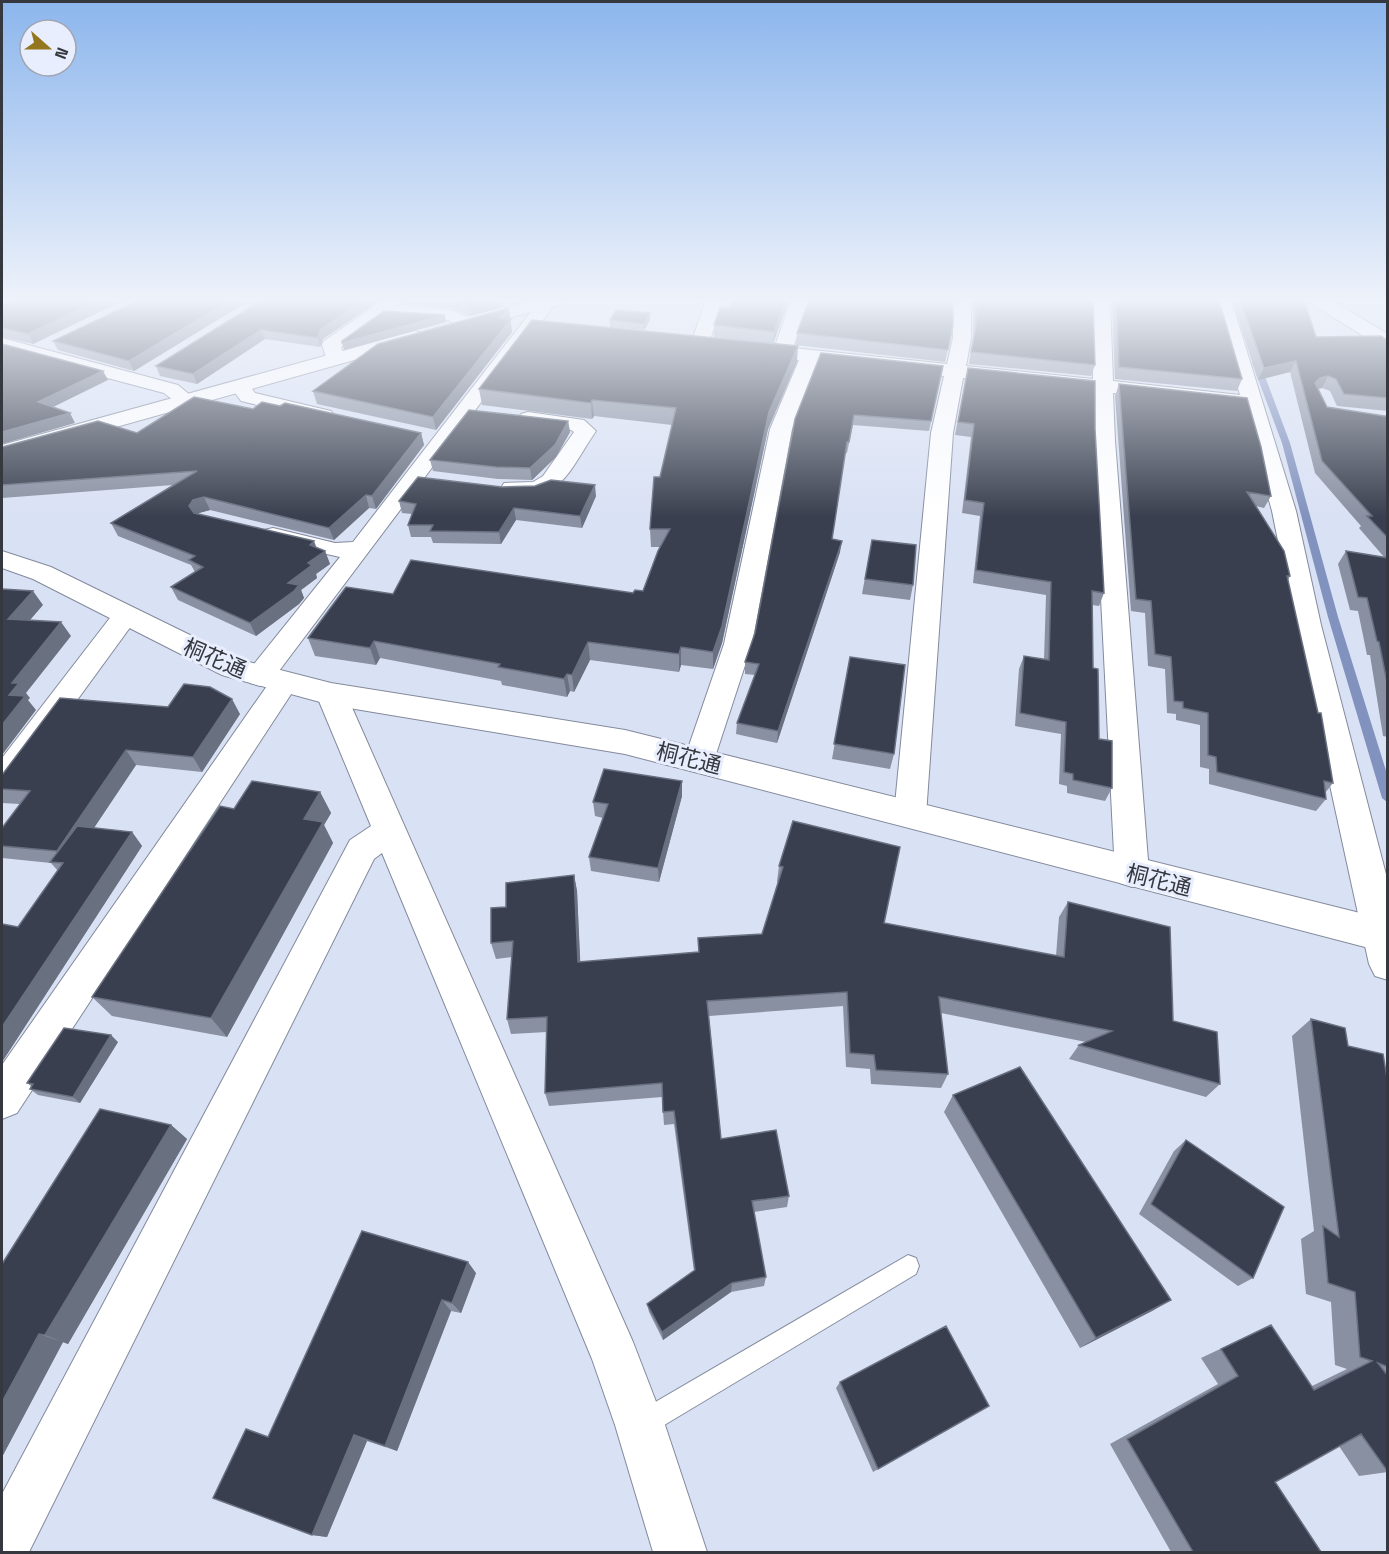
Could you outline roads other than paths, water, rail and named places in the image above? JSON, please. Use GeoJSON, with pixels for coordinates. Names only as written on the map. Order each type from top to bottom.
{"type":"FeatureCollection","features":[{"type":"Feature","properties":{"kind":"street"},"geometry":{"type":"LineString","coordinates":[[108,373],[171,389],[186,400]]}},
{"type":"Feature","properties":{"kind":"street"},"geometry":{"type":"LineString","coordinates":[[136,380],[148,373]]}},
{"type":"Feature","properties":{"kind":"street"},"geometry":{"type":"LineString","coordinates":[[2,452],[286,373]]}},
{"type":"Feature","properties":{"kind":"street"},"geometry":{"type":"LineString","coordinates":[[2,1099],[273,679],[360,549],[414,478],[434,439],[464,412],[499,373]]}},
{"type":"Feature","properties":{"kind":"street"},"geometry":{"type":"LineString","coordinates":[[699,760],[738,644],[781,429],[804,373]]}},
{"type":"Feature","properties":{"kind":"street"},"geometry":{"type":"LineString","coordinates":[[910,815],[942,433],[955,373]]}},
{"type":"Feature","properties":{"kind":"street"},"geometry":{"type":"LineString","coordinates":[[981,373],[1252,402]]}},
{"type":"Feature","properties":{"kind":"street"},"geometry":{"type":"LineString","coordinates":[[1104,373],[1104,441],[1132,873]]}},
{"type":"Feature","properties":{"kind":"street"},"geometry":{"type":"LineString","coordinates":[[1243,373],[1284,511],[1308,625],[1386,946]]}},
{"type":"Feature","properties":{"kind":"street"},"geometry":{"type":"LineString","coordinates":[[240,386],[248,397],[347,420]]}},
{"type":"Feature","properties":{"kind":"street"},"geometry":{"type":"LineString","coordinates":[[464,412],[487,414]]}},
{"type":"Feature","properties":{"kind":"street"},"geometry":{"type":"LineString","coordinates":[[496,486],[532,490],[545,485],[551,481],[585,431],[577,424],[511,417]]}},
{"type":"Feature","properties":{"kind":"street"},"geometry":{"type":"LineString","coordinates":[[414,478],[437,480]]}},
{"type":"Feature","properties":{"kind":"street"},"geometry":{"type":"LineString","coordinates":[[255,531],[334,550],[360,549]]}},
{"type":"Feature","properties":{"kind":"street","name":"桐花通"},"geometry":{"type":"LineString","coordinates":[[2,559],[42,573],[231,668],[331,693],[558,729],[625,742],[1132,873],[1386,946]]}},
{"type":"Feature","properties":{"kind":"street"},"geometry":{"type":"LineString","coordinates":[[2,780],[125,616]]}},
{"type":"Feature","properties":{"kind":"street"},"geometry":{"type":"LineString","coordinates":[[331,693],[616,1359],[640,1425],[680,1552]]}},
{"type":"Feature","properties":{"kind":"street"},"geometry":{"type":"LineString","coordinates":[[2,1548],[362,850],[389,831]]}},
{"type":"Feature","properties":{"kind":"lane"},"geometry":{"type":"LineString","coordinates":[[640,1425],[908,1266]]}},
{"type":"Feature","properties":{"kind":"waterway"},"geometry":{"type":"LineString","coordinates":[[1260,373],[1286,443],[1333,617],[1388,798]]}}]}
